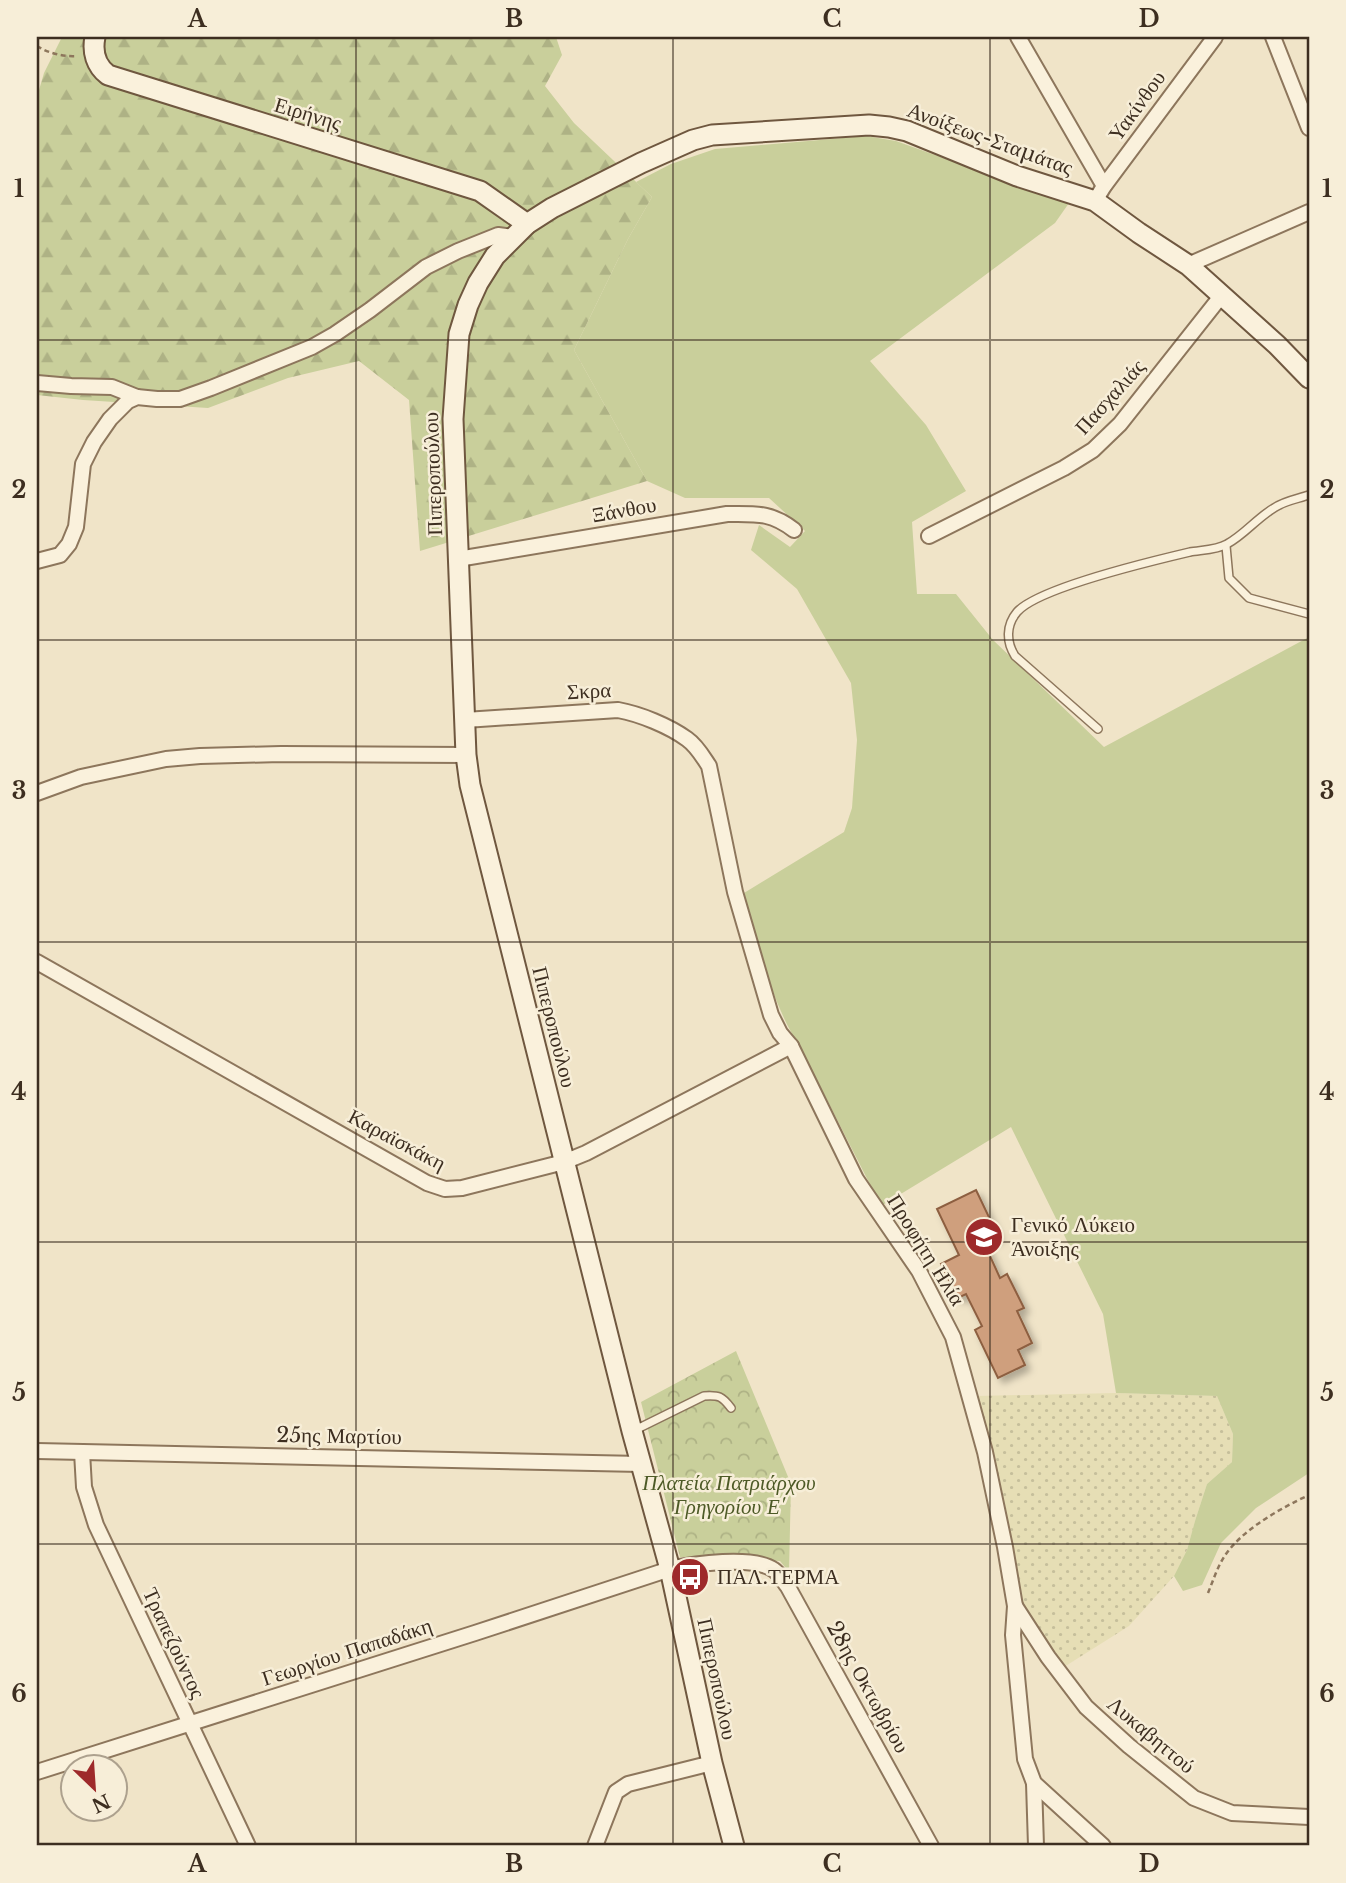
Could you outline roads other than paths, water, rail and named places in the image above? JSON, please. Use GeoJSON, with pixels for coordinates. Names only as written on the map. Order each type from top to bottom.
{"type":"FeatureCollection","features":[{"type":"Feature","properties":{"kind":"street"},"geometry":{"type":"LineString","coordinates":[[1018,37],[1099,194]]}},
{"type":"Feature","properties":{"kind":"street","name":"Υακίνθου"},"geometry":{"type":"LineString","coordinates":[[1099,194],[1215,37]]}},
{"type":"Feature","properties":{"kind":"street"},"geometry":{"type":"LineString","coordinates":[[1273,37],[1309,128]]}},
{"type":"Feature","properties":{"kind":"street","name":"Ειρήνης"},"geometry":{"type":"LineString","coordinates":[[95,46],[99,66],[108,75],[480,191],[520,231]]}},
{"type":"Feature","properties":{"kind":"street","name":"Ανοίξεως-Σταμάτας"},"geometry":{"type":"LineString","coordinates":[[520,231],[552,208],[693,140],[730,133],[869,125],[889,127],[906,131],[1017,176],[1099,194],[1188,265],[1277,345],[1309,378]]}},
{"type":"Feature","properties":{"kind":"street"},"geometry":{"type":"LineString","coordinates":[[1188,265],[1309,212]]}},
{"type":"Feature","properties":{"kind":"street"},"geometry":{"type":"LineString","coordinates":[[37,383],[112,387],[137,397],[180,399],[312,347],[370,310],[426,267],[458,250],[498,234],[520,231]]}},
{"type":"Feature","properties":{"kind":"street","name":"Πιπεροπούλου"},"geometry":{"type":"LineString","coordinates":[[520,231],[495,256],[478,283],[459,334],[453,419],[466,755],[470,785],[564,1162],[670,1569],[712,1763],[734,1846]]}},
{"type":"Feature","properties":{"kind":"street","name":"Πασχαλιάς"},"geometry":{"type":"LineString","coordinates":[[929,536],[1064,468],[1093,450],[1120,424],[1222,295]]}},
{"type":"Feature","properties":{"kind":"street"},"geometry":{"type":"LineString","coordinates":[[37,561],[60,555],[69,544],[76,527],[83,464],[94,442],[121,405],[137,397]]}},
{"type":"Feature","properties":{"kind":"street","name":"Ξάνθου"},"geometry":{"type":"LineString","coordinates":[[458,559],[727,514],[765,514],[781,520],[794,530]]}},
{"type":"Feature","properties":{"kind":"street","name":"Σκρα"},"geometry":{"type":"LineString","coordinates":[[465,720],[618,710],[637,714],[688,739],[702,754]]}},
{"type":"Feature","properties":{"kind":"street"},"geometry":{"type":"LineString","coordinates":[[37,793],[80,777],[166,759],[281,754],[466,755]]}},
{"type":"Feature","properties":{"kind":"street","name":"Προφήτη Ηλία"},"geometry":{"type":"LineString","coordinates":[[702,754],[709,766],[735,892],[771,1015],[780,1033],[791,1046],[856,1179],[919,1271],[953,1337],[985,1452],[1016,1606],[1013,1635],[1025,1759],[1034,1783],[1036,1846]]}},
{"type":"Feature","properties":{"kind":"street","name":"Καραϊσκάκη"},"geometry":{"type":"LineString","coordinates":[[37,962],[427,1183],[445,1189],[461,1188],[564,1162],[586,1153],[791,1046]]}},
{"type":"Feature","properties":{"kind":"street","name":"25ης Μαρτίου"},"geometry":{"type":"LineString","coordinates":[[37,1451],[641,1464]]}},
{"type":"Feature","properties":{"kind":"street","name":"Τραπεζούντος"},"geometry":{"type":"LineString","coordinates":[[82,1452],[84,1487],[96,1525],[248,1846]]}},
{"type":"Feature","properties":{"kind":"street","name":"28ης Οκτωβρίου"},"geometry":{"type":"LineString","coordinates":[[670,1569],[699,1563],[730,1561],[761,1565],[774,1570],[788,1587],[931,1846]]}},
{"type":"Feature","properties":{"kind":"street","name":"Γεωργίου Παπαδάκη"},"geometry":{"type":"LineString","coordinates":[[37,1772],[670,1569]]}},
{"type":"Feature","properties":{"kind":"street","name":"Λυκαβηττού"},"geometry":{"type":"LineString","coordinates":[[1016,1606],[1048,1657],[1086,1707],[1129,1746],[1194,1798],[1232,1813],[1309,1817]]}},
{"type":"Feature","properties":{"kind":"street"},"geometry":{"type":"LineString","coordinates":[[595,1846],[616,1792],[628,1784],[712,1763]]}},
{"type":"Feature","properties":{"kind":"street"},"geometry":{"type":"LineString","coordinates":[[1034,1783],[1103,1846]]}},
{"type":"Feature","properties":{"kind":"lane"},"geometry":{"type":"LineString","coordinates":[[1098,729],[1015,656],[1008,637],[1015,615],[1026,605],[1066,587],[1191,552],[1226,546],[1273,508],[1309,495]]}},
{"type":"Feature","properties":{"kind":"lane"},"geometry":{"type":"LineString","coordinates":[[1226,546],[1229,578],[1249,598],[1309,614]]}},
{"type":"Feature","properties":{"kind":"lane"},"geometry":{"type":"LineString","coordinates":[[632,1431],[704,1396],[717,1395],[731,1408]]}},
{"type":"Feature","properties":{"kind":"place","name":"Γενικό Λύκειο Άνοιξης"},"geometry":{"type":"Point","coordinates":[984,1237]}},
{"type":"Feature","properties":{"kind":"place","name":"ΠΑΛ.ΤΕΡΜΑ"},"geometry":{"type":"Point","coordinates":[690,1577]}},
{"type":"Feature","properties":{"kind":"park label","name":"Πλατεία Πατριάρχου Γρηγορίου Ε'"},"geometry":{"type":"Point","coordinates":[729,1495]}}]}
